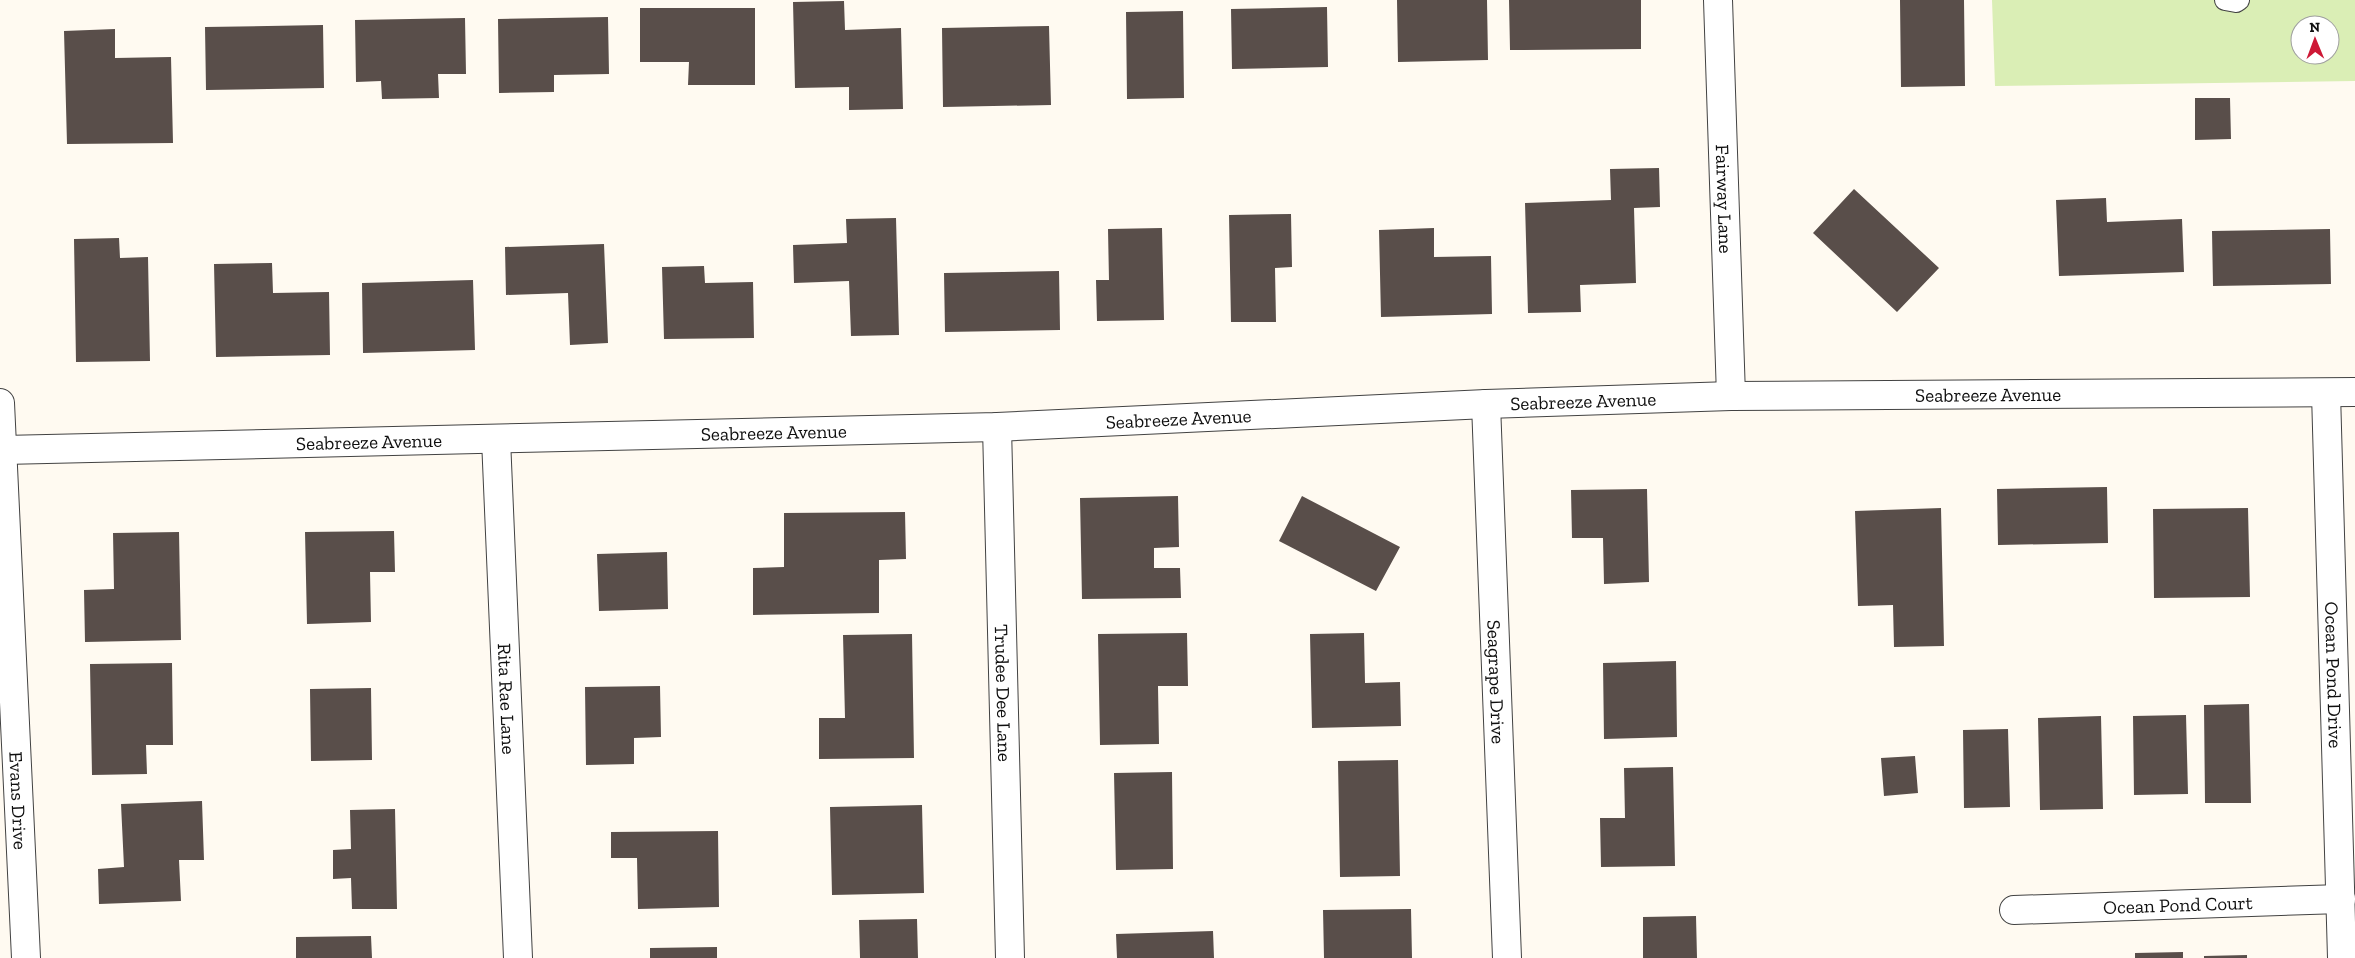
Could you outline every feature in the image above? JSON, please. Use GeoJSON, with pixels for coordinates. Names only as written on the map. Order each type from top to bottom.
{"type":"FeatureCollection","features":[{"type":"Feature","properties":{"kind":"street","name":"Fairway Lane"},"geometry":{"type":"LineString","coordinates":[[1718,0],[1731,396]]}},
{"type":"Feature","properties":{"kind":"street","name":"Seabreeze Avenue"},"geometry":{"type":"LineString","coordinates":[[3,450],[997,427],[1486,404],[1731,396],[2355,392]]}},
{"type":"Feature","properties":{"kind":"street","name":"Ocean Pond Drive"},"geometry":{"type":"LineString","coordinates":[[2326,393],[2342,958]]}},
{"type":"Feature","properties":{"kind":"street","name":"Evans Drive"},"geometry":{"type":"LineString","coordinates":[[0,403],[26,958]]}},
{"type":"Feature","properties":{"kind":"street","name":"Seagrape Drive"},"geometry":{"type":"LineString","coordinates":[[1486,404],[1507,958]]}},
{"type":"Feature","properties":{"kind":"street","name":"Trudee Dee Lane"},"geometry":{"type":"LineString","coordinates":[[997,427],[1010,958]]}},
{"type":"Feature","properties":{"kind":"street","name":"Rita Rae Lane"},"geometry":{"type":"LineString","coordinates":[[496,439],[518,958]]}},
{"type":"Feature","properties":{"kind":"street","name":"Ocean Pond Court"},"geometry":{"type":"LineString","coordinates":[[2014,910],[2341,899]]}},
{"type":"Feature","properties":{"kind":"lane"},"geometry":{"type":"LineString","coordinates":[[2225,0],[2236,2],[2239,0]]}},
{"type":"Feature","properties":{"kind":"green space"},"geometry":{"type":"Polygon","coordinates":[[[1992,0],[2355,0],[2355,81],[1995,86],[1992,0]]]}},
{"type":"Feature","properties":{"kind":"building"},"geometry":{"type":"Polygon","coordinates":[[[1397,0],[1487,0],[1488,60],[1398,62],[1397,0]]]}},
{"type":"Feature","properties":{"kind":"building"},"geometry":{"type":"Polygon","coordinates":[[[1509,0],[1641,0],[1641,49],[1510,50],[1509,0]]]}},
{"type":"Feature","properties":{"kind":"building"},"geometry":{"type":"Polygon","coordinates":[[[1900,0],[1964,0],[1965,86],[1901,87],[1900,0]]]}},
{"type":"Feature","properties":{"kind":"building"},"geometry":{"type":"Polygon","coordinates":[[[844,1],[845,30],[901,28],[903,109],[849,110],[849,87],[795,88],[793,2],[844,1]]]}},
{"type":"Feature","properties":{"kind":"building"},"geometry":{"type":"Polygon","coordinates":[[[1327,7],[1328,67],[1232,69],[1231,9],[1327,7]]]}},
{"type":"Feature","properties":{"kind":"building"},"geometry":{"type":"Polygon","coordinates":[[[640,8],[755,8],[755,85],[688,85],[689,62],[640,62],[640,8]]]}},
{"type":"Feature","properties":{"kind":"building"},"geometry":{"type":"Polygon","coordinates":[[[1183,11],[1184,98],[1127,99],[1126,12],[1183,11]]]}},
{"type":"Feature","properties":{"kind":"building"},"geometry":{"type":"Polygon","coordinates":[[[608,17],[609,74],[554,75],[554,92],[499,93],[498,19],[608,17]]]}},
{"type":"Feature","properties":{"kind":"building"},"geometry":{"type":"Polygon","coordinates":[[[465,18],[466,74],[438,74],[439,98],[382,99],[381,81],[356,82],[355,20],[465,18]]]}},
{"type":"Feature","properties":{"kind":"building"},"geometry":{"type":"Polygon","coordinates":[[[323,25],[324,88],[206,90],[205,27],[323,25]]]}},
{"type":"Feature","properties":{"kind":"building"},"geometry":{"type":"Polygon","coordinates":[[[1049,26],[1051,105],[943,107],[942,28],[1049,26]]]}},
{"type":"Feature","properties":{"kind":"building"},"geometry":{"type":"Polygon","coordinates":[[[115,29],[115,58],[171,57],[173,143],[67,144],[64,31],[115,29]]]}},
{"type":"Feature","properties":{"kind":"building"},"geometry":{"type":"Polygon","coordinates":[[[2195,98],[2230,98],[2231,139],[2195,140],[2195,98]]]}},
{"type":"Feature","properties":{"kind":"building"},"geometry":{"type":"Polygon","coordinates":[[[1659,168],[1660,207],[1634,208],[1636,283],[1580,285],[1581,312],[1528,313],[1525,203],[1611,200],[1610,169],[1659,168]]]}},
{"type":"Feature","properties":{"kind":"building"},"geometry":{"type":"Polygon","coordinates":[[[1854,189],[1939,268],[1897,312],[1813,233],[1854,189]]]}},
{"type":"Feature","properties":{"kind":"building"},"geometry":{"type":"Polygon","coordinates":[[[2106,198],[2107,222],[2182,219],[2184,272],[2059,276],[2056,200],[2106,198]]]}},
{"type":"Feature","properties":{"kind":"building"},"geometry":{"type":"Polygon","coordinates":[[[1291,214],[1292,267],[1275,268],[1276,322],[1231,322],[1229,215],[1291,214]]]}},
{"type":"Feature","properties":{"kind":"building"},"geometry":{"type":"Polygon","coordinates":[[[896,218],[899,335],[851,336],[849,281],[794,283],[793,245],[847,243],[846,219],[896,218]]]}},
{"type":"Feature","properties":{"kind":"building"},"geometry":{"type":"Polygon","coordinates":[[[1162,228],[1164,320],[1097,321],[1096,280],[1109,280],[1108,229],[1162,228]]]}},
{"type":"Feature","properties":{"kind":"building"},"geometry":{"type":"Polygon","coordinates":[[[1434,228],[1434,257],[1491,256],[1492,314],[1381,317],[1379,230],[1434,228]]]}},
{"type":"Feature","properties":{"kind":"building"},"geometry":{"type":"Polygon","coordinates":[[[2330,229],[2331,284],[2213,286],[2212,231],[2330,229]]]}},
{"type":"Feature","properties":{"kind":"building"},"geometry":{"type":"Polygon","coordinates":[[[119,238],[120,258],[148,257],[150,361],[76,362],[74,239],[119,238]]]}},
{"type":"Feature","properties":{"kind":"building"},"geometry":{"type":"Polygon","coordinates":[[[604,244],[608,343],[570,345],[568,293],[506,295],[505,247],[604,244]]]}},
{"type":"Feature","properties":{"kind":"building"},"geometry":{"type":"Polygon","coordinates":[[[272,263],[273,293],[329,292],[330,355],[216,357],[214,264],[272,263]]]}},
{"type":"Feature","properties":{"kind":"building"},"geometry":{"type":"Polygon","coordinates":[[[704,266],[705,283],[753,282],[754,338],[664,339],[662,267],[704,266]]]}},
{"type":"Feature","properties":{"kind":"building"},"geometry":{"type":"Polygon","coordinates":[[[1059,271],[1060,330],[945,332],[944,273],[1059,271]]]}},
{"type":"Feature","properties":{"kind":"building"},"geometry":{"type":"Polygon","coordinates":[[[473,280],[475,350],[363,353],[362,283],[473,280]]]}},
{"type":"Feature","properties":{"kind":"building"},"geometry":{"type":"Polygon","coordinates":[[[2107,487],[2108,543],[1998,545],[1997,489],[2107,487]]]}},
{"type":"Feature","properties":{"kind":"building"},"geometry":{"type":"Polygon","coordinates":[[[1647,489],[1649,582],[1604,584],[1603,538],[1572,538],[1571,490],[1647,489]]]}},
{"type":"Feature","properties":{"kind":"building"},"geometry":{"type":"Polygon","coordinates":[[[1178,496],[1179,547],[1154,548],[1154,568],[1180,568],[1181,598],[1082,599],[1080,498],[1178,496]]]}},
{"type":"Feature","properties":{"kind":"building"},"geometry":{"type":"Polygon","coordinates":[[[1302,496],[1400,547],[1376,591],[1279,541],[1302,496]]]}},
{"type":"Feature","properties":{"kind":"building"},"geometry":{"type":"Polygon","coordinates":[[[1941,508],[1944,646],[1894,647],[1893,605],[1858,606],[1855,511],[1941,508]]]}},
{"type":"Feature","properties":{"kind":"building"},"geometry":{"type":"Polygon","coordinates":[[[2248,508],[2250,597],[2154,598],[2153,509],[2248,508]]]}},
{"type":"Feature","properties":{"kind":"building"},"geometry":{"type":"Polygon","coordinates":[[[905,512],[906,559],[879,560],[879,613],[753,615],[753,568],[784,567],[784,513],[905,512]]]}},
{"type":"Feature","properties":{"kind":"building"},"geometry":{"type":"Polygon","coordinates":[[[394,531],[395,572],[370,572],[371,622],[307,624],[305,532],[394,531]]]}},
{"type":"Feature","properties":{"kind":"building"},"geometry":{"type":"Polygon","coordinates":[[[179,532],[181,640],[85,642],[84,590],[114,589],[113,533],[179,532]]]}},
{"type":"Feature","properties":{"kind":"building"},"geometry":{"type":"Polygon","coordinates":[[[667,552],[668,609],[599,611],[597,554],[667,552]]]}},
{"type":"Feature","properties":{"kind":"building"},"geometry":{"type":"Polygon","coordinates":[[[1187,633],[1188,686],[1158,686],[1159,744],[1100,745],[1098,634],[1187,633]]]}},
{"type":"Feature","properties":{"kind":"building"},"geometry":{"type":"Polygon","coordinates":[[[1364,633],[1365,683],[1400,682],[1401,726],[1312,728],[1310,634],[1364,633]]]}},
{"type":"Feature","properties":{"kind":"building"},"geometry":{"type":"Polygon","coordinates":[[[912,634],[914,758],[819,759],[819,718],[845,718],[843,635],[912,634]]]}},
{"type":"Feature","properties":{"kind":"building"},"geometry":{"type":"Polygon","coordinates":[[[1676,661],[1677,737],[1604,739],[1603,663],[1676,661]]]}},
{"type":"Feature","properties":{"kind":"building"},"geometry":{"type":"Polygon","coordinates":[[[172,663],[173,745],[146,745],[147,774],[92,775],[90,664],[172,663]]]}},
{"type":"Feature","properties":{"kind":"building"},"geometry":{"type":"Polygon","coordinates":[[[660,686],[661,737],[634,738],[634,764],[586,765],[585,687],[660,686]]]}},
{"type":"Feature","properties":{"kind":"building"},"geometry":{"type":"Polygon","coordinates":[[[371,688],[372,760],[311,761],[310,689],[371,688]]]}},
{"type":"Feature","properties":{"kind":"building"},"geometry":{"type":"Polygon","coordinates":[[[2249,704],[2251,803],[2205,803],[2204,705],[2249,704]]]}},
{"type":"Feature","properties":{"kind":"building"},"geometry":{"type":"Polygon","coordinates":[[[2186,715],[2188,794],[2134,795],[2133,716],[2186,715]]]}},
{"type":"Feature","properties":{"kind":"building"},"geometry":{"type":"Polygon","coordinates":[[[2101,716],[2103,809],[2040,810],[2038,718],[2101,716]]]}},
{"type":"Feature","properties":{"kind":"building"},"geometry":{"type":"Polygon","coordinates":[[[2008,729],[2010,807],[1964,808],[1963,730],[2008,729]]]}},
{"type":"Feature","properties":{"kind":"building"},"geometry":{"type":"Polygon","coordinates":[[[1915,756],[1918,793],[1884,796],[1881,758],[1915,756]]]}},
{"type":"Feature","properties":{"kind":"building"},"geometry":{"type":"Polygon","coordinates":[[[1398,760],[1400,876],[1340,877],[1338,761],[1398,760]]]}},
{"type":"Feature","properties":{"kind":"building"},"geometry":{"type":"Polygon","coordinates":[[[1673,767],[1675,866],[1601,867],[1600,818],[1625,818],[1624,768],[1673,767]]]}},
{"type":"Feature","properties":{"kind":"building"},"geometry":{"type":"Polygon","coordinates":[[[1172,772],[1173,869],[1116,870],[1114,773],[1172,772]]]}},
{"type":"Feature","properties":{"kind":"building"},"geometry":{"type":"Polygon","coordinates":[[[202,801],[204,860],[179,860],[181,901],[99,904],[98,869],[124,867],[121,804],[202,801]]]}},
{"type":"Feature","properties":{"kind":"building"},"geometry":{"type":"Polygon","coordinates":[[[922,805],[924,893],[832,895],[830,807],[922,805]]]}},
{"type":"Feature","properties":{"kind":"building"},"geometry":{"type":"Polygon","coordinates":[[[395,809],[397,909],[352,909],[351,878],[333,879],[333,850],[351,849],[350,810],[395,809]]]}},
{"type":"Feature","properties":{"kind":"building"},"geometry":{"type":"Polygon","coordinates":[[[718,831],[719,907],[638,909],[637,858],[611,858],[611,832],[718,831]]]}},
{"type":"Feature","properties":{"kind":"building"},"geometry":{"type":"Polygon","coordinates":[[[1411,909],[1412,958],[1324,958],[1323,910],[1411,909]]]}},
{"type":"Feature","properties":{"kind":"building"},"geometry":{"type":"Polygon","coordinates":[[[1696,916],[1697,958],[1643,958],[1643,917],[1696,916]]]}},
{"type":"Feature","properties":{"kind":"building"},"geometry":{"type":"Polygon","coordinates":[[[917,919],[918,958],[860,958],[859,920],[917,919]]]}},
{"type":"Feature","properties":{"kind":"building"},"geometry":{"type":"Polygon","coordinates":[[[1213,931],[1214,958],[1117,958],[1116,934],[1213,931]]]}},
{"type":"Feature","properties":{"kind":"building"},"geometry":{"type":"Polygon","coordinates":[[[371,936],[372,958],[296,958],[296,937],[371,936]]]}},
{"type":"Feature","properties":{"kind":"building"},"geometry":{"type":"Polygon","coordinates":[[[717,947],[717,958],[650,958],[650,948],[717,947]]]}},
{"type":"Feature","properties":{"kind":"building"},"geometry":{"type":"Polygon","coordinates":[[[2183,952],[2183,958],[2135,958],[2135,953],[2183,952]]]}},
{"type":"Feature","properties":{"kind":"building"},"geometry":{"type":"Polygon","coordinates":[[[2247,955],[2247,958],[2204,958],[2204,956],[2247,955]]]}}]}
